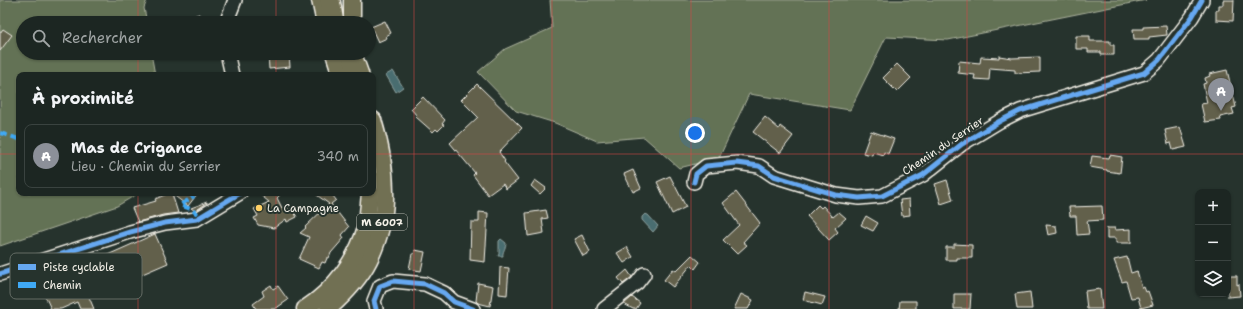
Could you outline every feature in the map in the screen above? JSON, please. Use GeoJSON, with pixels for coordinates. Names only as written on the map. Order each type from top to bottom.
{"type":"FeatureCollection","features":[{"type":"Feature","properties":{"kind":"highway"},"geometry":{"type":"LineString","coordinates":[[330,0],[333,16]]}},
{"type":"Feature","properties":{"kind":"highway"},"geometry":{"type":"LineString","coordinates":[[339,0],[342,16]]}},
{"type":"Feature","properties":{"kind":"highway"},"geometry":{"type":"LineString","coordinates":[[342,60],[345,72]]}},
{"type":"Feature","properties":{"kind":"highway"},"geometry":{"type":"LineString","coordinates":[[354,60],[358,72]]}},
{"type":"Feature","properties":{"kind":"main road"},"geometry":{"type":"LineString","coordinates":[[320,0],[323,16]]}},
{"type":"Feature","properties":{"kind":"main road"},"geometry":{"type":"LineString","coordinates":[[352,0],[352,16]]}},
{"type":"Feature","properties":{"kind":"main road"},"geometry":{"type":"LineString","coordinates":[[336,60],[340,72]]}},
{"type":"Feature","properties":{"kind":"main road"},"geometry":{"type":"LineString","coordinates":[[360,60],[362,72]]}},
{"type":"Feature","properties":{"kind":"main road","name":"M 6007"},"geometry":{"type":"LineString","coordinates":[[328,309],[350,286],[369,260],[381,225],[386,192],[381,152],[376,132]]}},
{"type":"Feature","properties":{"kind":"main road","name":"M 6007"},"geometry":{"type":"LineString","coordinates":[[305,309],[333,285],[355,254],[366,226],[370,196]]}},
{"type":"Feature","properties":{"kind":"street"},"geometry":{"type":"LineString","coordinates":[[229,16],[236,0]]}},
{"type":"Feature","properties":{"kind":"street","name":"Chemin du Serrier"},"geometry":{"type":"LineString","coordinates":[[694,182],[696,174],[706,166],[737,163],[759,166],[774,176],[836,195],[859,198],[882,196],[923,175],[962,144],[1020,111],[1144,73],[1159,60],[1192,17],[1202,0]]}},
{"type":"Feature","properties":{"kind":"street"},"geometry":{"type":"LineString","coordinates":[[229,60],[231,72]]}},
{"type":"Feature","properties":{"kind":"street"},"geometry":{"type":"LineString","coordinates":[[65,253],[130,232],[165,223],[197,219],[235,196]]}},
{"type":"Feature","properties":{"kind":"street"},"geometry":{"type":"LineString","coordinates":[[0,274],[10,271]]}},
{"type":"Feature","properties":{"kind":"street"},"geometry":{"type":"LineString","coordinates":[[604,309],[637,282],[644,274]]}},
{"type":"Feature","properties":{"kind":"street"},"geometry":{"type":"LineString","coordinates":[[376,309],[374,301],[380,286],[393,281],[425,284],[444,293],[454,302],[473,309]]}},
{"type":"Feature","properties":{"kind":"green space"},"geometry":{"type":"Polygon","coordinates":[[[0,0],[147,0],[144,8],[146,16],[16,16],[16,60],[152,60],[154,72],[16,72],[16,196],[134,196],[117,206],[0,246],[0,0]]]}},
{"type":"Feature","properties":{"kind":"green space"},"geometry":{"type":"Polygon","coordinates":[[[550,0],[1146,0],[948,40],[886,37],[850,110],[749,94],[719,158],[679,168],[644,137],[597,141],[555,123],[516,111],[478,72],[505,49],[552,28],[550,0]]]}},
{"type":"Feature","properties":{"kind":"water"},"geometry":{"type":"Polygon","coordinates":[[[393,71],[403,87],[396,92],[386,75],[393,71]]]}},
{"type":"Feature","properties":{"kind":"water"},"geometry":{"type":"Polygon","coordinates":[[[645,214],[648,215],[658,226],[653,232],[642,220],[642,217],[645,214]]]}},
{"type":"Feature","properties":{"kind":"water"},"geometry":{"type":"Polygon","coordinates":[[[501,239],[506,243],[506,245],[503,256],[498,256],[499,241],[501,239]]]}},
{"type":"Feature","properties":{"kind":"building"},"geometry":{"type":"Polygon","coordinates":[[[1223,0],[1234,0],[1233,21],[1216,20],[1216,10],[1219,10],[1219,5],[1223,5],[1223,0]]]}},
{"type":"Feature","properties":{"kind":"building"},"geometry":{"type":"Polygon","coordinates":[[[385,21],[391,33],[386,36],[387,38],[378,42],[376,38],[376,25],[385,21]]]}},
{"type":"Feature","properties":{"kind":"building"},"geometry":{"type":"Polygon","coordinates":[[[1166,26],[1167,35],[1149,37],[1149,39],[1134,39],[1133,29],[1166,26]]]}},
{"type":"Feature","properties":{"kind":"building"},"geometry":{"type":"Polygon","coordinates":[[[3,29],[12,35],[0,51],[0,33],[3,29]]]}},
{"type":"Feature","properties":{"kind":"building"},"geometry":{"type":"Polygon","coordinates":[[[1076,36],[1090,36],[1090,41],[1110,41],[1110,45],[1114,45],[1114,55],[1101,55],[1101,52],[1088,52],[1088,49],[1076,49],[1076,36]]]}},
{"type":"Feature","properties":{"kind":"building"},"geometry":{"type":"Polygon","coordinates":[[[999,56],[1012,58],[1040,57],[1040,72],[1015,73],[1015,70],[990,68],[989,80],[974,79],[975,75],[958,73],[959,61],[980,63],[981,57],[999,58],[999,56]]]}},
{"type":"Feature","properties":{"kind":"building"},"geometry":{"type":"Polygon","coordinates":[[[268,60],[290,60],[290,67],[269,69],[268,60]]]}},
{"type":"Feature","properties":{"kind":"building"},"geometry":{"type":"Polygon","coordinates":[[[897,64],[911,78],[897,92],[883,78],[897,64]]]}},
{"type":"Feature","properties":{"kind":"building"},"geometry":{"type":"Polygon","coordinates":[[[1227,70],[1236,107],[1232,108],[1234,114],[1220,117],[1221,120],[1205,122],[1201,104],[1207,103],[1203,84],[1206,83],[1205,78],[1210,76],[1209,74],[1227,70]]]}},
{"type":"Feature","properties":{"kind":"building"},"geometry":{"type":"Polygon","coordinates":[[[477,84],[522,128],[499,152],[505,161],[504,162],[518,180],[506,189],[503,184],[488,195],[473,175],[475,173],[450,143],[478,117],[461,100],[477,84]]]}},
{"type":"Feature","properties":{"kind":"building"},"geometry":{"type":"Polygon","coordinates":[[[423,97],[445,120],[442,124],[444,125],[438,131],[436,129],[433,132],[416,117],[417,116],[411,109],[423,97]]]}},
{"type":"Feature","properties":{"kind":"building"},"geometry":{"type":"Polygon","coordinates":[[[765,117],[779,129],[780,126],[793,136],[780,153],[753,132],[765,117]]]}},
{"type":"Feature","properties":{"kind":"building"},"geometry":{"type":"Polygon","coordinates":[[[1180,127],[1186,147],[1173,150],[1171,143],[1168,144],[1165,130],[1180,127]]]}},
{"type":"Feature","properties":{"kind":"building"},"geometry":{"type":"Polygon","coordinates":[[[871,131],[894,139],[888,154],[884,152],[883,155],[873,152],[872,155],[863,153],[871,131]]]}},
{"type":"Feature","properties":{"kind":"building"},"geometry":{"type":"Polygon","coordinates":[[[1110,155],[1122,157],[1120,173],[1090,167],[1092,156],[1109,158],[1110,155]]]}},
{"type":"Feature","properties":{"kind":"building"},"geometry":{"type":"Polygon","coordinates":[[[633,170],[641,188],[633,192],[624,174],[633,170]]]}},
{"type":"Feature","properties":{"kind":"building"},"geometry":{"type":"Polygon","coordinates":[[[670,176],[686,207],[672,214],[657,182],[670,176]]]}},
{"type":"Feature","properties":{"kind":"building"},"geometry":{"type":"Polygon","coordinates":[[[535,180],[546,188],[540,194],[531,186],[535,180]]]}},
{"type":"Feature","properties":{"kind":"building"},"geometry":{"type":"Polygon","coordinates":[[[947,180],[953,200],[941,204],[935,184],[947,180]]]}},
{"type":"Feature","properties":{"kind":"building"},"geometry":{"type":"Polygon","coordinates":[[[736,192],[760,223],[743,242],[747,245],[737,254],[723,240],[739,225],[723,203],[736,192]]]}},
{"type":"Feature","properties":{"kind":"building"},"geometry":{"type":"Polygon","coordinates":[[[162,196],[173,196],[178,213],[163,215],[138,222],[132,208],[156,201],[155,199],[162,196]]]}},
{"type":"Feature","properties":{"kind":"building"},"geometry":{"type":"Polygon","coordinates":[[[175,196],[196,196],[188,206],[175,196]]]}},
{"type":"Feature","properties":{"kind":"building"},"geometry":{"type":"Polygon","coordinates":[[[262,196],[279,196],[277,198],[282,208],[291,207],[297,217],[287,222],[286,219],[274,228],[258,225],[254,218],[258,216],[254,209],[269,202],[262,196]]]}},
{"type":"Feature","properties":{"kind":"building"},"geometry":{"type":"Polygon","coordinates":[[[318,196],[333,196],[336,200],[331,204],[349,227],[342,235],[344,238],[331,253],[329,258],[327,258],[325,263],[322,262],[319,268],[299,259],[309,237],[300,233],[329,204],[318,196]]]}},
{"type":"Feature","properties":{"kind":"building"},"geometry":{"type":"Polygon","coordinates":[[[909,199],[910,215],[902,216],[900,200],[909,199]]]}},
{"type":"Feature","properties":{"kind":"building"},"geometry":{"type":"Polygon","coordinates":[[[207,202],[195,211],[191,208],[207,202]]]}},
{"type":"Feature","properties":{"kind":"building"},"geometry":{"type":"Polygon","coordinates":[[[818,205],[821,208],[823,206],[833,217],[839,212],[846,218],[835,228],[838,232],[829,240],[807,216],[818,205]]]}},
{"type":"Feature","properties":{"kind":"building"},"geometry":{"type":"Polygon","coordinates":[[[1102,206],[1103,220],[1087,221],[1089,234],[1077,235],[1076,216],[1070,216],[1069,207],[1102,206]]]}},
{"type":"Feature","properties":{"kind":"building"},"geometry":{"type":"Polygon","coordinates":[[[546,210],[548,218],[542,219],[544,233],[528,236],[526,213],[546,210]]]}},
{"type":"Feature","properties":{"kind":"building"},"geometry":{"type":"Polygon","coordinates":[[[479,212],[488,213],[485,262],[470,260],[471,222],[479,222],[479,212]]]}},
{"type":"Feature","properties":{"kind":"building"},"geometry":{"type":"Polygon","coordinates":[[[866,216],[878,223],[873,231],[861,225],[866,216]]]}},
{"type":"Feature","properties":{"kind":"building"},"geometry":{"type":"Polygon","coordinates":[[[1046,225],[1056,226],[1057,233],[1048,235],[1046,225]]]}},
{"type":"Feature","properties":{"kind":"building"},"geometry":{"type":"Polygon","coordinates":[[[1107,228],[1115,228],[1115,230],[1131,229],[1131,243],[1116,243],[1116,238],[1107,238],[1107,228]]]}},
{"type":"Feature","properties":{"kind":"building"},"geometry":{"type":"Polygon","coordinates":[[[155,234],[168,263],[142,274],[142,253],[112,253],[155,234]]]}},
{"type":"Feature","properties":{"kind":"building"},"geometry":{"type":"Polygon","coordinates":[[[582,235],[590,252],[583,256],[574,239],[582,235]]]}},
{"type":"Feature","properties":{"kind":"building"},"geometry":{"type":"Polygon","coordinates":[[[954,244],[972,245],[972,258],[946,260],[946,247],[954,247],[954,244]]]}},
{"type":"Feature","properties":{"kind":"building"},"geometry":{"type":"Polygon","coordinates":[[[627,247],[633,257],[624,263],[617,253],[627,247]]]}},
{"type":"Feature","properties":{"kind":"building"},"geometry":{"type":"Polygon","coordinates":[[[415,250],[425,252],[421,271],[409,269],[412,254],[414,254],[415,250]]]}},
{"type":"Feature","properties":{"kind":"building"},"geometry":{"type":"Polygon","coordinates":[[[692,255],[700,262],[695,269],[691,265],[673,287],[664,280],[673,269],[676,271],[692,255]]]}},
{"type":"Feature","properties":{"kind":"building"},"geometry":{"type":"Polygon","coordinates":[[[1127,257],[1131,273],[1137,271],[1142,288],[1144,287],[1146,292],[1148,291],[1153,305],[1141,308],[1138,297],[1131,298],[1126,281],[1122,282],[1114,260],[1127,257]]]}},
{"type":"Feature","properties":{"kind":"building"},"geometry":{"type":"Polygon","coordinates":[[[500,267],[509,268],[507,295],[499,294],[500,267]]]}},
{"type":"Feature","properties":{"kind":"building"},"geometry":{"type":"Polygon","coordinates":[[[627,270],[632,277],[623,284],[618,278],[627,270]]]}},
{"type":"Feature","properties":{"kind":"building"},"geometry":{"type":"Polygon","coordinates":[[[1231,276],[1237,276],[1237,285],[1239,284],[1240,296],[1231,297],[1231,276]]]}},
{"type":"Feature","properties":{"kind":"building"},"geometry":{"type":"Polygon","coordinates":[[[478,283],[493,286],[490,306],[478,303],[476,301],[478,283]]]}},
{"type":"Feature","properties":{"kind":"building"},"geometry":{"type":"Polygon","coordinates":[[[271,285],[273,289],[278,286],[288,300],[275,309],[256,309],[253,304],[264,296],[262,291],[271,285]]]}},
{"type":"Feature","properties":{"kind":"building"},"geometry":{"type":"Polygon","coordinates":[[[1100,289],[1102,309],[1087,309],[1085,291],[1100,289]]]}},
{"type":"Feature","properties":{"kind":"building"},"geometry":{"type":"Polygon","coordinates":[[[805,292],[825,297],[822,305],[803,300],[805,292]]]}},
{"type":"Feature","properties":{"kind":"building"},"geometry":{"type":"Polygon","coordinates":[[[1030,292],[1032,309],[1017,309],[1015,294],[1030,292]]]}},
{"type":"Feature","properties":{"kind":"building"},"geometry":{"type":"Polygon","coordinates":[[[741,294],[753,300],[748,309],[734,309],[741,294]]]}},
{"type":"Feature","properties":{"kind":"building"},"geometry":{"type":"Polygon","coordinates":[[[954,294],[971,294],[970,309],[954,309],[954,294]]]}},
{"type":"Feature","properties":{"kind":"building"},"geometry":{"type":"Polygon","coordinates":[[[632,297],[640,303],[636,309],[624,304],[632,297]]]}},
{"type":"Feature","properties":{"kind":"building"},"geometry":{"type":"Polygon","coordinates":[[[46,299],[90,299],[94,309],[80,309],[77,302],[61,309],[51,309],[46,299]]]}},
{"type":"Feature","properties":{"kind":"building"},"geometry":{"type":"Polygon","coordinates":[[[900,301],[916,301],[916,309],[899,309],[900,301]]]}},
{"type":"Feature","properties":{"kind":"marked path"},"geometry":{"type":"LineString","coordinates":[[0,133],[16,138]]}},
{"type":"Feature","properties":{"kind":"marked path"},"geometry":{"type":"LineString","coordinates":[[192,196],[193,197],[180,205],[191,209],[201,217]]}},
{"type":"Feature","properties":{"kind":"cycle path"},"geometry":{"type":"LineString","coordinates":[[694,182],[696,174],[706,166],[737,163],[759,166],[774,176],[836,195],[859,198],[882,196],[923,175],[962,144],[1020,111],[1144,73],[1159,60],[1192,17],[1202,0]]}},
{"type":"Feature","properties":{"kind":"cycle path"},"geometry":{"type":"LineString","coordinates":[[65,253],[130,232],[165,223],[197,219],[235,196]]}},
{"type":"Feature","properties":{"kind":"cycle path"},"geometry":{"type":"LineString","coordinates":[[0,274],[10,271]]}},
{"type":"Feature","properties":{"kind":"cycle path"},"geometry":{"type":"LineString","coordinates":[[376,309],[374,301],[380,286],[393,281],[425,284],[444,293],[454,302],[473,309]]}},
{"type":"Feature","properties":{"kind":"place","name":"Mas de Crigance"},"geometry":{"type":"Point","coordinates":[1221,111]}},
{"type":"Feature","properties":{"kind":"place","name":"La Campagne"},"geometry":{"type":"Point","coordinates":[259,208]}}]}
